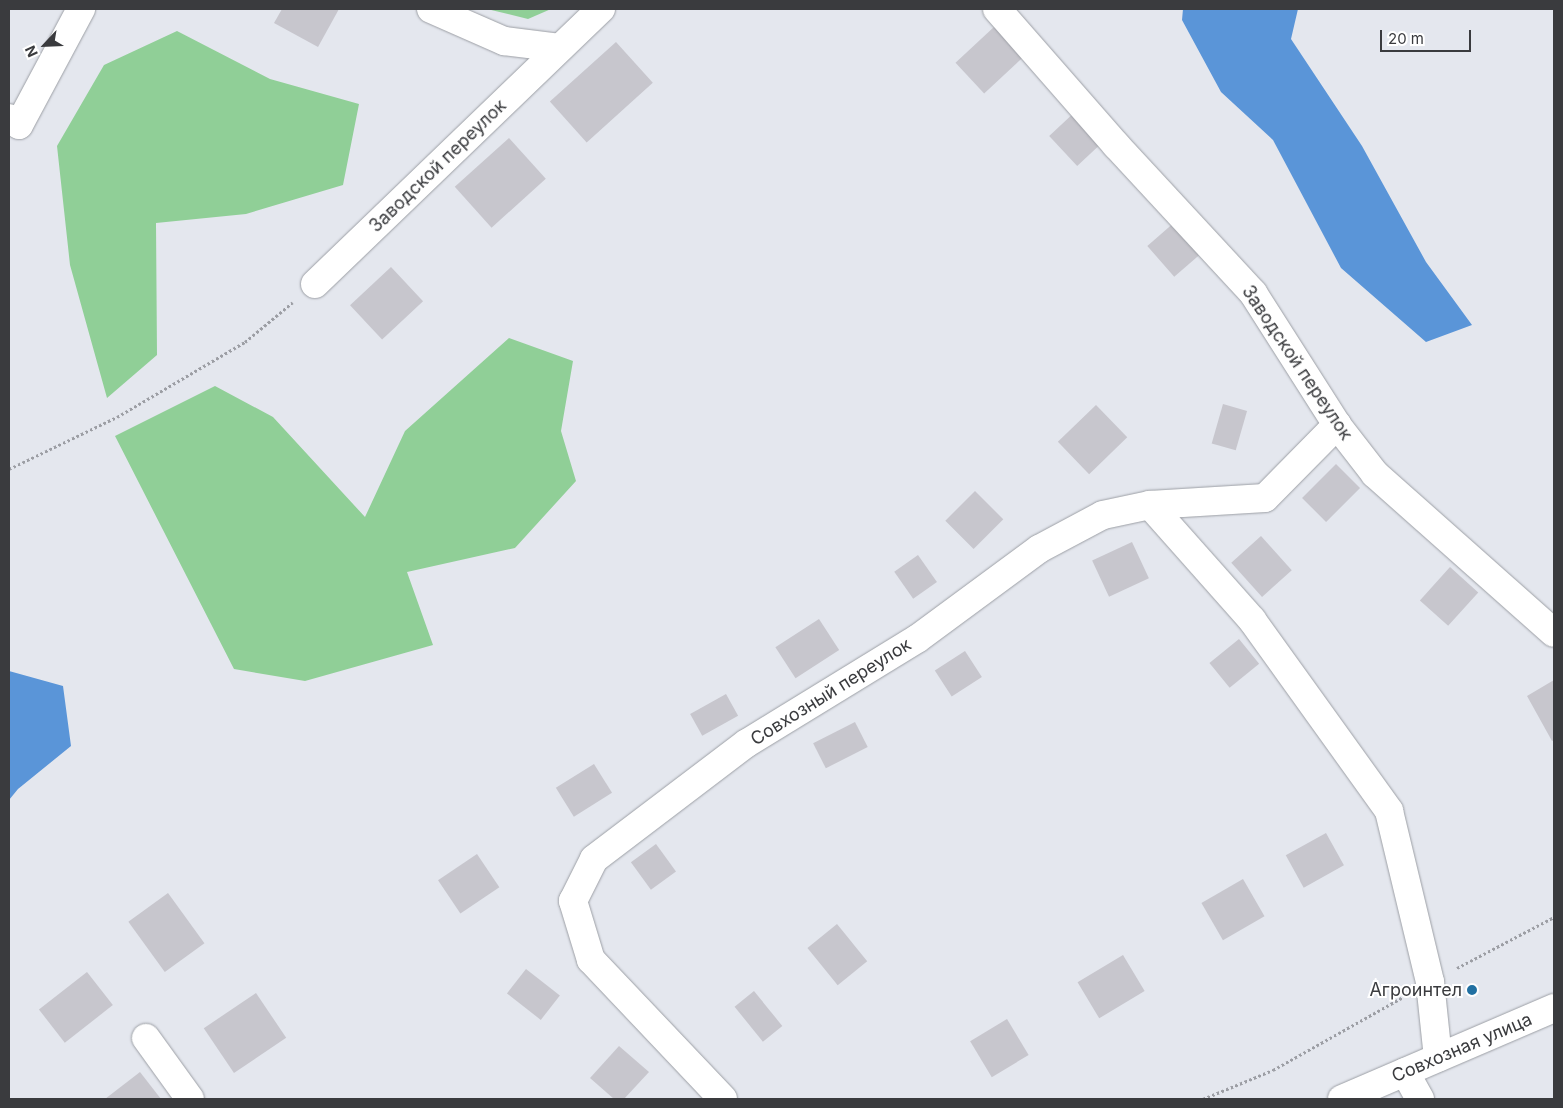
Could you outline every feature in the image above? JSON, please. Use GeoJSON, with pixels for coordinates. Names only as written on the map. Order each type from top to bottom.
{"type":"FeatureCollection","features":[{"type":"Feature","properties":{"kind":"street"},"geometry":{"type":"LineString","coordinates":[[9,118],[19,125],[81,9]]}},
{"type":"Feature","properties":{"kind":"street"},"geometry":{"type":"LineString","coordinates":[[431,9],[504,41],[560,48]]}},
{"type":"Feature","properties":{"kind":"street","name":"Заводской переулок"},"geometry":{"type":"LineString","coordinates":[[315,284],[601,9]]}},
{"type":"Feature","properties":{"kind":"street","name":"Заводской переулок"},"geometry":{"type":"LineString","coordinates":[[996,9],[1116,145],[1253,293],[1337,425],[1375,474],[1554,633]]}},
{"type":"Feature","properties":{"kind":"street","name":"Совхозный переулок"},"geometry":{"type":"LineString","coordinates":[[723,1099],[591,960],[573,901],[594,859],[747,743],[917,639],[1039,549],[1103,515],[1150,504],[1265,498],[1337,425]]}},
{"type":"Feature","properties":{"kind":"street"},"geometry":{"type":"LineString","coordinates":[[1150,504],[1252,620],[1389,811],[1430,982],[1438,1058]]}},
{"type":"Feature","properties":{"kind":"street","name":"Совхозная улица"},"geometry":{"type":"LineString","coordinates":[[1342,1099],[1554,1008]]}},
{"type":"Feature","properties":{"kind":"street"},"geometry":{"type":"LineString","coordinates":[[146,1038],[190,1099]]}},
{"type":"Feature","properties":{"kind":"street"},"geometry":{"type":"LineString","coordinates":[[1405,1072],[1420,1099]]}},
{"type":"Feature","properties":{"kind":"path"},"geometry":{"type":"LineString","coordinates":[[9,469],[116,417],[245,342],[315,284]]}},
{"type":"Feature","properties":{"kind":"path"},"geometry":{"type":"LineString","coordinates":[[1203,1099],[1273,1070],[1430,982],[1554,917]]}},
{"type":"Feature","properties":{"kind":"green space"},"geometry":{"type":"Polygon","coordinates":[[[487,9],[551,9],[528,19],[487,9]]]}},
{"type":"Feature","properties":{"kind":"green space"},"geometry":{"type":"Polygon","coordinates":[[[177,31],[270,79],[359,104],[343,185],[246,214],[156,223],[157,355],[107,398],[70,265],[57,146],[104,65],[177,31]]]}},
{"type":"Feature","properties":{"kind":"green space"},"geometry":{"type":"Polygon","coordinates":[[[509,338],[573,361],[561,431],[576,481],[515,548],[407,572],[433,645],[305,681],[234,669],[115,436],[215,386],[273,417],[365,517],[405,431],[509,338]]]}},
{"type":"Feature","properties":{"kind":"water"},"geometry":{"type":"Polygon","coordinates":[[[1183,9],[1298,9],[1291,39],[1362,146],[1426,262],[1472,325],[1426,342],[1341,268],[1273,140],[1221,92],[1182,20],[1183,9]]]}},
{"type":"Feature","properties":{"kind":"water"},"geometry":{"type":"Polygon","coordinates":[[[9,671],[63,686],[71,746],[18,789],[9,800],[9,671]]]}},
{"type":"Feature","properties":{"kind":"building"},"geometry":{"type":"Polygon","coordinates":[[[282,9],[339,9],[318,47],[274,23],[282,9]]]}},
{"type":"Feature","properties":{"kind":"building"},"geometry":{"type":"Polygon","coordinates":[[[995,26],[1024,57],[984,94],[956,63],[995,26]]]}},
{"type":"Feature","properties":{"kind":"building"},"geometry":{"type":"Polygon","coordinates":[[[616,42],[653,83],[587,142],[550,102],[616,42]]]}},
{"type":"Feature","properties":{"kind":"building"},"geometry":{"type":"Polygon","coordinates":[[[1077,110],[1105,140],[1077,166],[1049,136],[1077,110]]]}},
{"type":"Feature","properties":{"kind":"building"},"geometry":{"type":"Polygon","coordinates":[[[509,138],[546,179],[492,228],[455,187],[509,138]]]}},
{"type":"Feature","properties":{"kind":"building"},"geometry":{"type":"Polygon","coordinates":[[[1176,221],[1203,252],[1174,277],[1147,246],[1176,221]]]}},
{"type":"Feature","properties":{"kind":"building"},"geometry":{"type":"Polygon","coordinates":[[[391,267],[423,301],[382,340],[350,305],[391,267]]]}},
{"type":"Feature","properties":{"kind":"building"},"geometry":{"type":"Polygon","coordinates":[[[1223,404],[1247,411],[1236,450],[1212,443],[1223,404]]]}},
{"type":"Feature","properties":{"kind":"building"},"geometry":{"type":"Polygon","coordinates":[[[1096,405],[1127,437],[1089,474],[1058,442],[1096,405]]]}},
{"type":"Feature","properties":{"kind":"building"},"geometry":{"type":"Polygon","coordinates":[[[1336,464],[1360,488],[1326,522],[1302,498],[1336,464]]]}},
{"type":"Feature","properties":{"kind":"building"},"geometry":{"type":"Polygon","coordinates":[[[975,491],[1003,519],[974,549],[945,521],[975,491]]]}},
{"type":"Feature","properties":{"kind":"building"},"geometry":{"type":"Polygon","coordinates":[[[1261,536],[1292,570],[1262,597],[1231,563],[1261,536]]]}},
{"type":"Feature","properties":{"kind":"building"},"geometry":{"type":"Polygon","coordinates":[[[1132,542],[1149,578],[1109,597],[1092,561],[1132,542]]]}},
{"type":"Feature","properties":{"kind":"building"},"geometry":{"type":"Polygon","coordinates":[[[918,555],[937,582],[913,599],[894,572],[918,555]]]}},
{"type":"Feature","properties":{"kind":"building"},"geometry":{"type":"Polygon","coordinates":[[[1450,567],[1478,592],[1448,626],[1420,600],[1450,567]]]}},
{"type":"Feature","properties":{"kind":"building"},"geometry":{"type":"Polygon","coordinates":[[[819,619],[839,650],[796,678],[775,647],[819,619]]]}},
{"type":"Feature","properties":{"kind":"building"},"geometry":{"type":"Polygon","coordinates":[[[1239,639],[1259,664],[1230,688],[1209,663],[1239,639]]]}},
{"type":"Feature","properties":{"kind":"building"},"geometry":{"type":"Polygon","coordinates":[[[965,651],[982,677],[952,697],[935,671],[965,651]]]}},
{"type":"Feature","properties":{"kind":"building"},"geometry":{"type":"Polygon","coordinates":[[[1554,680],[1554,740],[1552,741],[1527,696],[1554,680]]]}},
{"type":"Feature","properties":{"kind":"building"},"geometry":{"type":"Polygon","coordinates":[[[726,694],[738,716],[702,736],[690,714],[726,694]]]}},
{"type":"Feature","properties":{"kind":"building"},"geometry":{"type":"Polygon","coordinates":[[[855,722],[868,747],[826,768],[813,743],[855,722]]]}},
{"type":"Feature","properties":{"kind":"building"},"geometry":{"type":"Polygon","coordinates":[[[594,764],[612,793],[574,817],[556,788],[594,764]]]}},
{"type":"Feature","properties":{"kind":"building"},"geometry":{"type":"Polygon","coordinates":[[[1326,833],[1344,865],[1304,888],[1286,855],[1326,833]]]}},
{"type":"Feature","properties":{"kind":"building"},"geometry":{"type":"Polygon","coordinates":[[[656,844],[676,872],[651,890],[631,862],[656,844]]]}},
{"type":"Feature","properties":{"kind":"building"},"geometry":{"type":"Polygon","coordinates":[[[477,854],[499,887],[460,913],[438,880],[477,854]]]}},
{"type":"Feature","properties":{"kind":"building"},"geometry":{"type":"Polygon","coordinates":[[[1243,879],[1264,916],[1223,940],[1201,903],[1243,879]]]}},
{"type":"Feature","properties":{"kind":"building"},"geometry":{"type":"Polygon","coordinates":[[[168,893],[204,943],[165,972],[128,922],[168,893]]]}},
{"type":"Feature","properties":{"kind":"building"},"geometry":{"type":"Polygon","coordinates":[[[837,924],[867,961],[838,985],[807,948],[837,924]]]}},
{"type":"Feature","properties":{"kind":"building"},"geometry":{"type":"Polygon","coordinates":[[[1123,955],[1145,991],[1099,1018],[1078,982],[1123,955]]]}},
{"type":"Feature","properties":{"kind":"building"},"geometry":{"type":"Polygon","coordinates":[[[526,969],[560,995],[541,1020],[507,993],[526,969]]]}},
{"type":"Feature","properties":{"kind":"building"},"geometry":{"type":"Polygon","coordinates":[[[87,972],[113,1005],[65,1043],[39,1010],[87,972]]]}},
{"type":"Feature","properties":{"kind":"building"},"geometry":{"type":"Polygon","coordinates":[[[754,991],[782,1026],[763,1042],[735,1007],[754,991]]]}},
{"type":"Feature","properties":{"kind":"building"},"geometry":{"type":"Polygon","coordinates":[[[256,993],[286,1038],[234,1073],[204,1028],[256,993]]]}},
{"type":"Feature","properties":{"kind":"building"},"geometry":{"type":"Polygon","coordinates":[[[1007,1019],[1029,1055],[992,1077],[970,1041],[1007,1019]]]}},
{"type":"Feature","properties":{"kind":"building"},"geometry":{"type":"Polygon","coordinates":[[[619,1046],[649,1072],[624,1099],[614,1099],[590,1078],[619,1046]]]}},
{"type":"Feature","properties":{"kind":"building"},"geometry":{"type":"Polygon","coordinates":[[[140,1072],[161,1099],[105,1099],[140,1072]]]}},
{"type":"Feature","properties":{"kind":"place","name":"Агроинтел"},"geometry":{"type":"Point","coordinates":[1472,990]}}]}
